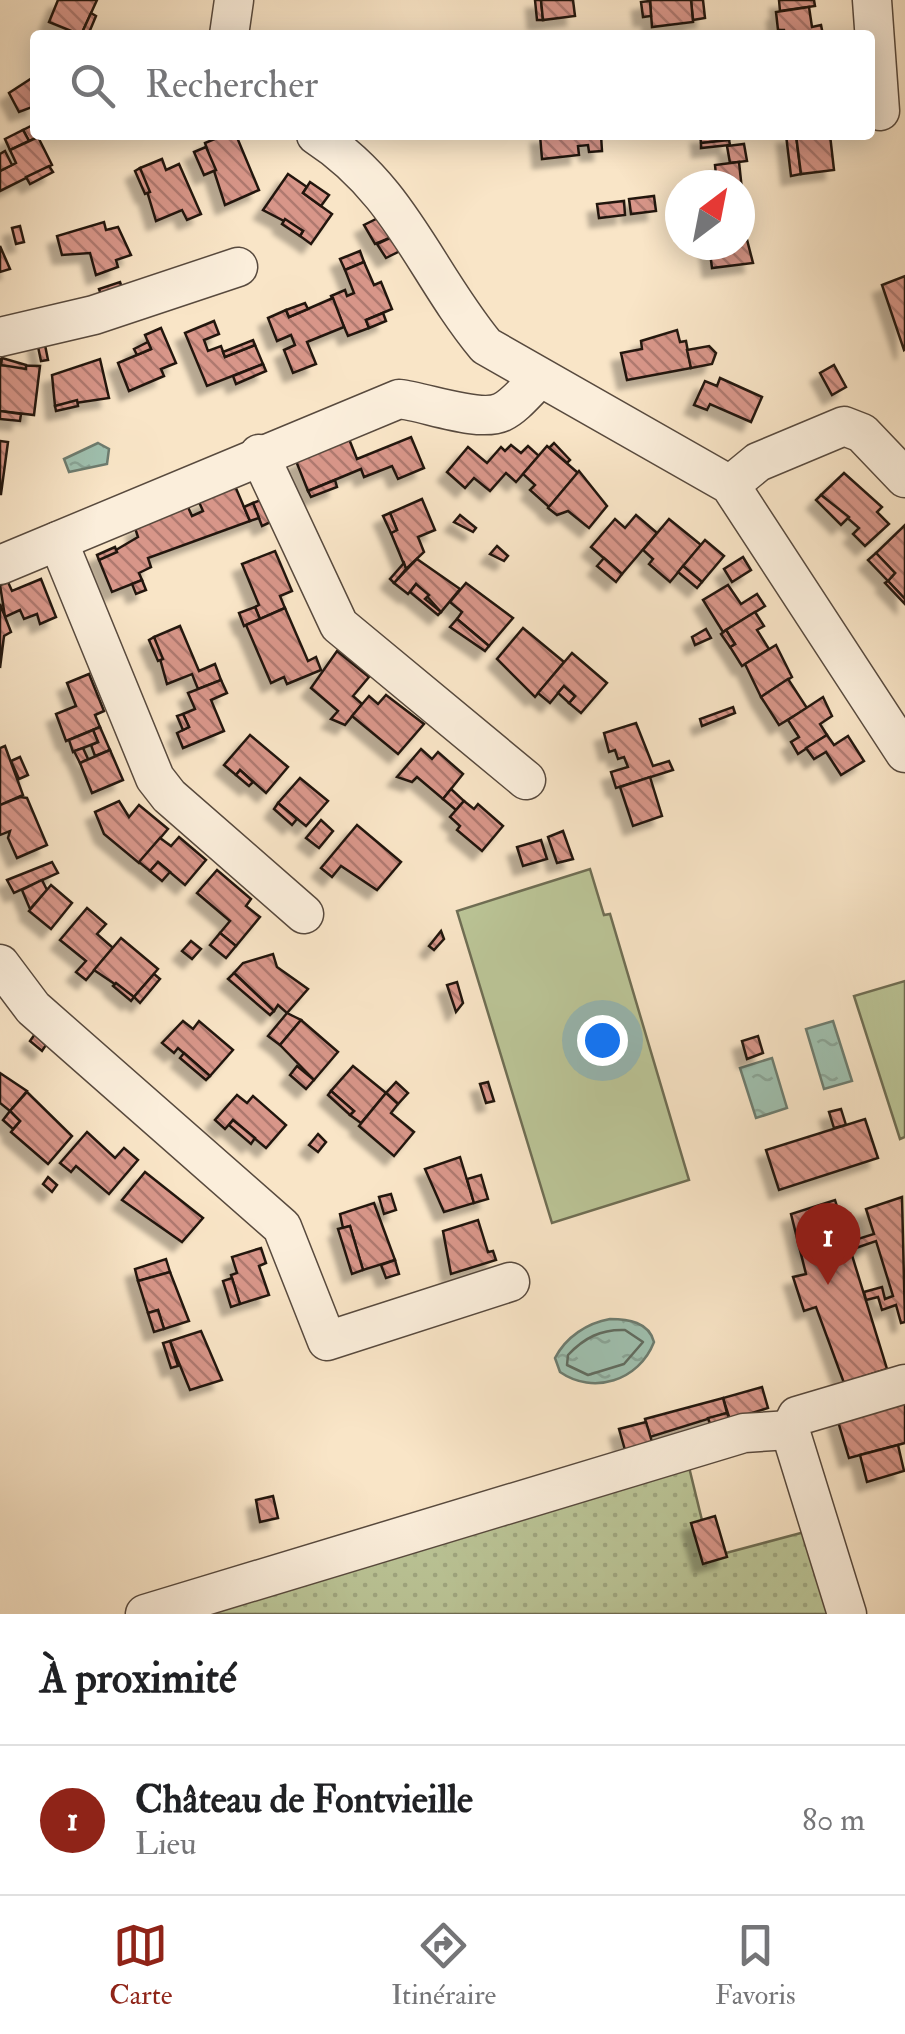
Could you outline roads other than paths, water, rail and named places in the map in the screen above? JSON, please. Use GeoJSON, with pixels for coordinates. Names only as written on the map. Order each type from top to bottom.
{"type":"FeatureCollection","features":[{"type":"Feature","properties":{"kind":"street"},"geometry":{"type":"LineString","coordinates":[[230,30],[234,0]]}},
{"type":"Feature","properties":{"kind":"street"},"geometry":{"type":"LineString","coordinates":[[872,0],[874,30]]}},
{"type":"Feature","properties":{"kind":"street"},"geometry":{"type":"LineString","coordinates":[[875,42],[880,111]]}},
{"type":"Feature","properties":{"kind":"street"},"geometry":{"type":"LineString","coordinates":[[324,140],[346,154],[406,221],[464,319],[486,346],[539,380],[730,484],[905,753]]}},
{"type":"Feature","properties":{"kind":"street"},"geometry":{"type":"LineString","coordinates":[[0,337],[94,315],[238,266]]}},
{"type":"Feature","properties":{"kind":"street"},"geometry":{"type":"LineString","coordinates":[[0,565],[399,399],[436,403],[474,416],[502,412],[539,380]]}},
{"type":"Feature","properties":{"kind":"street"},"geometry":{"type":"LineString","coordinates":[[730,484],[758,462],[844,426],[862,433],[905,478]]}},
{"type":"Feature","properties":{"kind":"street"},"geometry":{"type":"LineString","coordinates":[[259,454],[338,624],[526,780]]}},
{"type":"Feature","properties":{"kind":"street"},"geometry":{"type":"LineString","coordinates":[[58,541],[155,778],[169,796],[304,914]]}},
{"type":"Feature","properties":{"kind":"street"},"geometry":{"type":"LineString","coordinates":[[0,964],[33,1008],[282,1227],[326,1341],[510,1282]]}},
{"type":"Feature","properties":{"kind":"street"},"geometry":{"type":"LineString","coordinates":[[847,1614],[790,1430],[797,1416],[905,1384]]}},
{"type":"Feature","properties":{"kind":"street"},"geometry":{"type":"LineString","coordinates":[[145,1614],[744,1432],[790,1430]]}},
{"type":"Feature","properties":{"kind":"water"},"geometry":{"type":"Polygon","coordinates":[[[98,443],[109,449],[107,464],[69,472],[64,459],[98,443]]]}},
{"type":"Feature","properties":{"kind":"water"},"geometry":{"type":"Polygon","coordinates":[[[833,1021],[852,1081],[824,1089],[806,1029],[833,1021]]]}},
{"type":"Feature","properties":{"kind":"water"},"geometry":{"type":"Polygon","coordinates":[[[772,1058],[787,1108],[756,1118],[740,1068],[772,1058]]]}},
{"type":"Feature","properties":{"kind":"water"},"geometry":{"type":"Polygon","coordinates":[[[610,1319],[637,1323],[651,1335],[654,1342],[638,1366],[626,1375],[600,1383],[573,1379],[560,1372],[555,1358],[571,1337],[610,1319]]]}},
{"type":"Feature","properties":{"kind":"place","name":"Château de Fontvieille"},"geometry":{"type":"Point","coordinates":[828,1285]}}]}
